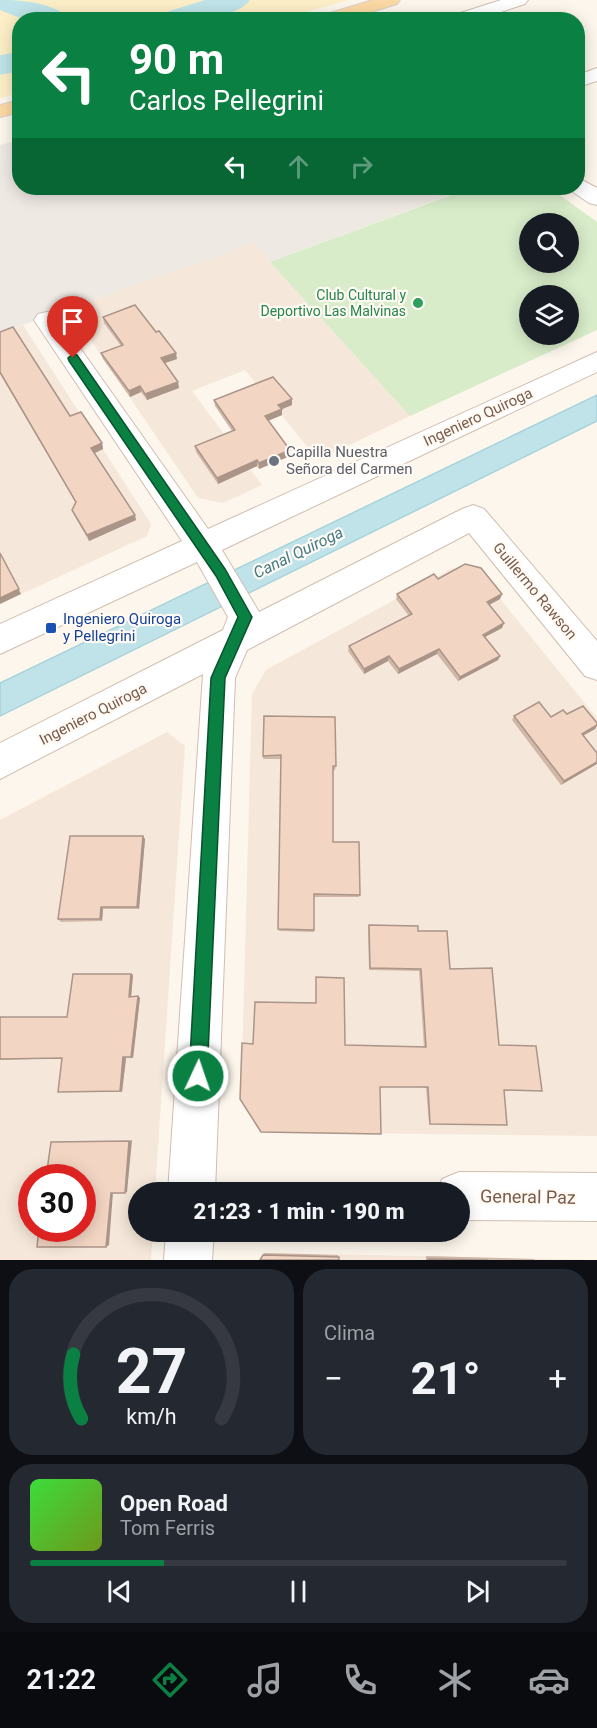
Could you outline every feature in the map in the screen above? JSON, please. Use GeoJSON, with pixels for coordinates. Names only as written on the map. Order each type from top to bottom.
{"type":"FeatureCollection","features":[{"type":"Feature","properties":{"kind":"main road"},"geometry":{"type":"LineString","coordinates":[[352,12],[391,0]]}},
{"type":"Feature","properties":{"kind":"street"},"geometry":{"type":"LineString","coordinates":[[482,12],[519,0]]}},
{"type":"Feature","properties":{"kind":"street"},"geometry":{"type":"LineString","coordinates":[[47,320],[202,546],[229,587],[245,617],[218,678],[193,1182]]}},
{"type":"Feature","properties":{"kind":"street","name":"Ingeniero Quiroga"},"geometry":{"type":"LineString","coordinates":[[0,640],[597,361]]}},
{"type":"Feature","properties":{"kind":"street","name":"Ingeniero Quiroga"},"geometry":{"type":"LineString","coordinates":[[0,762],[473,517]]}},
{"type":"Feature","properties":{"kind":"street","name":"Guillermo Rawson"},"geometry":{"type":"LineString","coordinates":[[473,517],[597,665]]}},
{"type":"Feature","properties":{"kind":"street","name":"General Paz"},"geometry":{"type":"LineString","coordinates":[[470,1196],[597,1197]]}},
{"type":"Feature","properties":{"kind":"street"},"geometry":{"type":"LineString","coordinates":[[188,1260],[189,1242]]}},
{"type":"Feature","properties":{"kind":"shaded area"},"geometry":{"type":"Polygon","coordinates":[[[12,142],[12,195],[449,195],[270,262],[253,243],[0,333],[0,145],[12,142]]]}},
{"type":"Feature","properties":{"kind":"shaded area"},"geometry":{"type":"Polygon","coordinates":[[[253,243],[410,416],[318,460],[245,370],[192,391],[262,485],[223,503],[198,498],[69,308],[253,243]]]}},
{"type":"Feature","properties":{"kind":"shaded area"},"geometry":{"type":"Polygon","coordinates":[[[23,325],[151,524],[147,536],[0,604],[0,333],[23,325]]]}},
{"type":"Feature","properties":{"kind":"shaded area"},"geometry":{"type":"Polygon","coordinates":[[[453,568],[479,573],[597,718],[597,1136],[262,1132],[241,1099],[252,694],[266,670],[453,568]]]}},
{"type":"Feature","properties":{"kind":"shaded area"},"geometry":{"type":"Polygon","coordinates":[[[167,732],[185,746],[156,1182],[128,1182],[128,1242],[152,1242],[151,1260],[0,1260],[0,820],[167,732]]]}},
{"type":"Feature","properties":{"kind":"shaded area"},"geometry":{"type":"Polygon","coordinates":[[[273,1253],[597,1260],[259,1260],[273,1253]]]}},
{"type":"Feature","properties":{"kind":"green space","name":"Club Cultural y Deportivo Las Malvinas"},"geometry":{"type":"Polygon","coordinates":[[[451,195],[560,195],[597,222],[597,330],[579,338],[579,285],[519,285],[519,345],[564,345],[410,416],[270,262],[451,195]]]}},
{"type":"Feature","properties":{"kind":"sand"},"geometry":{"type":"Polygon","coordinates":[[[0,0],[349,0],[307,12],[12,12],[12,95],[0,98],[0,0]]]}},
{"type":"Feature","properties":{"kind":"water","name":"Canal Quiroga"},"geometry":{"type":"Polygon","coordinates":[[[597,395],[597,421],[0,716],[0,683],[597,395]]]}},
{"type":"Feature","properties":{"kind":"building"},"geometry":{"type":"Polygon","coordinates":[[[135,305],[176,353],[161,358],[178,382],[145,394],[140,386],[129,391],[101,353],[123,345],[103,317],[135,305]]]}},
{"type":"Feature","properties":{"kind":"building"},"geometry":{"type":"Polygon","coordinates":[[[13,327],[70,416],[81,412],[102,443],[91,448],[135,515],[87,535],[72,510],[76,502],[0,372],[0,332],[13,327]]]}},
{"type":"Feature","properties":{"kind":"building"},"geometry":{"type":"Polygon","coordinates":[[[273,377],[292,399],[278,405],[282,409],[265,416],[290,450],[259,463],[257,460],[217,478],[195,446],[235,430],[214,400],[273,377]]]}},
{"type":"Feature","properties":{"kind":"building"},"geometry":{"type":"Polygon","coordinates":[[[0,553],[19,589],[0,598],[0,553]]]}},
{"type":"Feature","properties":{"kind":"building"},"geometry":{"type":"Polygon","coordinates":[[[465,564],[481,568],[502,594],[487,602],[504,623],[483,635],[500,656],[460,677],[439,649],[399,669],[389,656],[364,669],[349,646],[412,614],[397,594],[434,574],[438,579],[465,564]]]}},
{"type":"Feature","properties":{"kind":"building"},"geometry":{"type":"Polygon","coordinates":[[[539,702],[551,717],[563,710],[567,714],[583,706],[597,723],[582,734],[597,753],[597,762],[564,781],[514,716],[539,702]]]}},
{"type":"Feature","properties":{"kind":"building"},"geometry":{"type":"Polygon","coordinates":[[[264,716],[335,717],[333,842],[359,842],[360,895],[314,894],[314,930],[278,929],[281,755],[263,756],[264,716]]]}},
{"type":"Feature","properties":{"kind":"building"},"geometry":{"type":"Polygon","coordinates":[[[70,836],[143,836],[137,907],[101,907],[100,919],[58,919],[70,836]]]}},
{"type":"Feature","properties":{"kind":"building"},"geometry":{"type":"Polygon","coordinates":[[[369,925],[418,926],[418,931],[447,931],[450,969],[492,968],[499,1045],[536,1046],[542,1091],[504,1090],[507,1125],[430,1124],[428,1087],[380,1087],[381,1134],[261,1132],[240,1099],[242,1043],[253,1044],[255,1002],[316,1003],[316,977],[344,978],[345,1045],[426,1047],[421,969],[370,968],[369,925]]]}},
{"type":"Feature","properties":{"kind":"building"},"geometry":{"type":"Polygon","coordinates":[[[73,974],[131,974],[129,997],[138,996],[131,1057],[123,1057],[120,1091],[58,1092],[62,1058],[0,1059],[0,1017],[67,1017],[73,974]]]}},
{"type":"Feature","properties":{"kind":"building"},"geometry":{"type":"Polygon","coordinates":[[[129,1141],[125,1193],[111,1193],[106,1247],[37,1247],[38,1242],[96,1242],[96,1164],[48,1164],[51,1142],[129,1141]]]}},
{"type":"Feature","properties":{"kind":"building"},"geometry":{"type":"Polygon","coordinates":[[[263,1255],[339,1257],[339,1260],[260,1260],[263,1255]]]}},
{"type":"Feature","properties":{"kind":"building"},"geometry":{"type":"Polygon","coordinates":[[[428,1259],[488,1260],[428,1260],[428,1259]]]}},
{"type":"Feature","properties":{"kind":"waterway"},"geometry":{"type":"LineString","coordinates":[[0,0],[32,12]]}},
{"type":"Feature","properties":{"kind":"waterway"},"geometry":{"type":"LineString","coordinates":[[197,12],[235,0]]}},
{"type":"Feature","properties":{"kind":"waterway"},"geometry":{"type":"LineString","coordinates":[[0,65],[12,63]]}},
{"type":"Feature","properties":{"kind":"place","name":"Club Cultural y Deportivo Las Malvinas"},"geometry":{"type":"Point","coordinates":[418,303]}},
{"type":"Feature","properties":{"kind":"place","name":"Capilla Nuestra Señora del Carmen"},"geometry":{"type":"Point","coordinates":[274,461]}},
{"type":"Feature","properties":{"kind":"place","name":"Ingeniero Quiroga y Pellegrini"},"geometry":{"type":"Point","coordinates":[51,628]}},
{"type":"Feature","properties":{"kind":"route"},"geometry":{"type":"LineString","coordinates":[[73,358],[221,573],[245,617],[218,678],[198,1076]]}}]}
